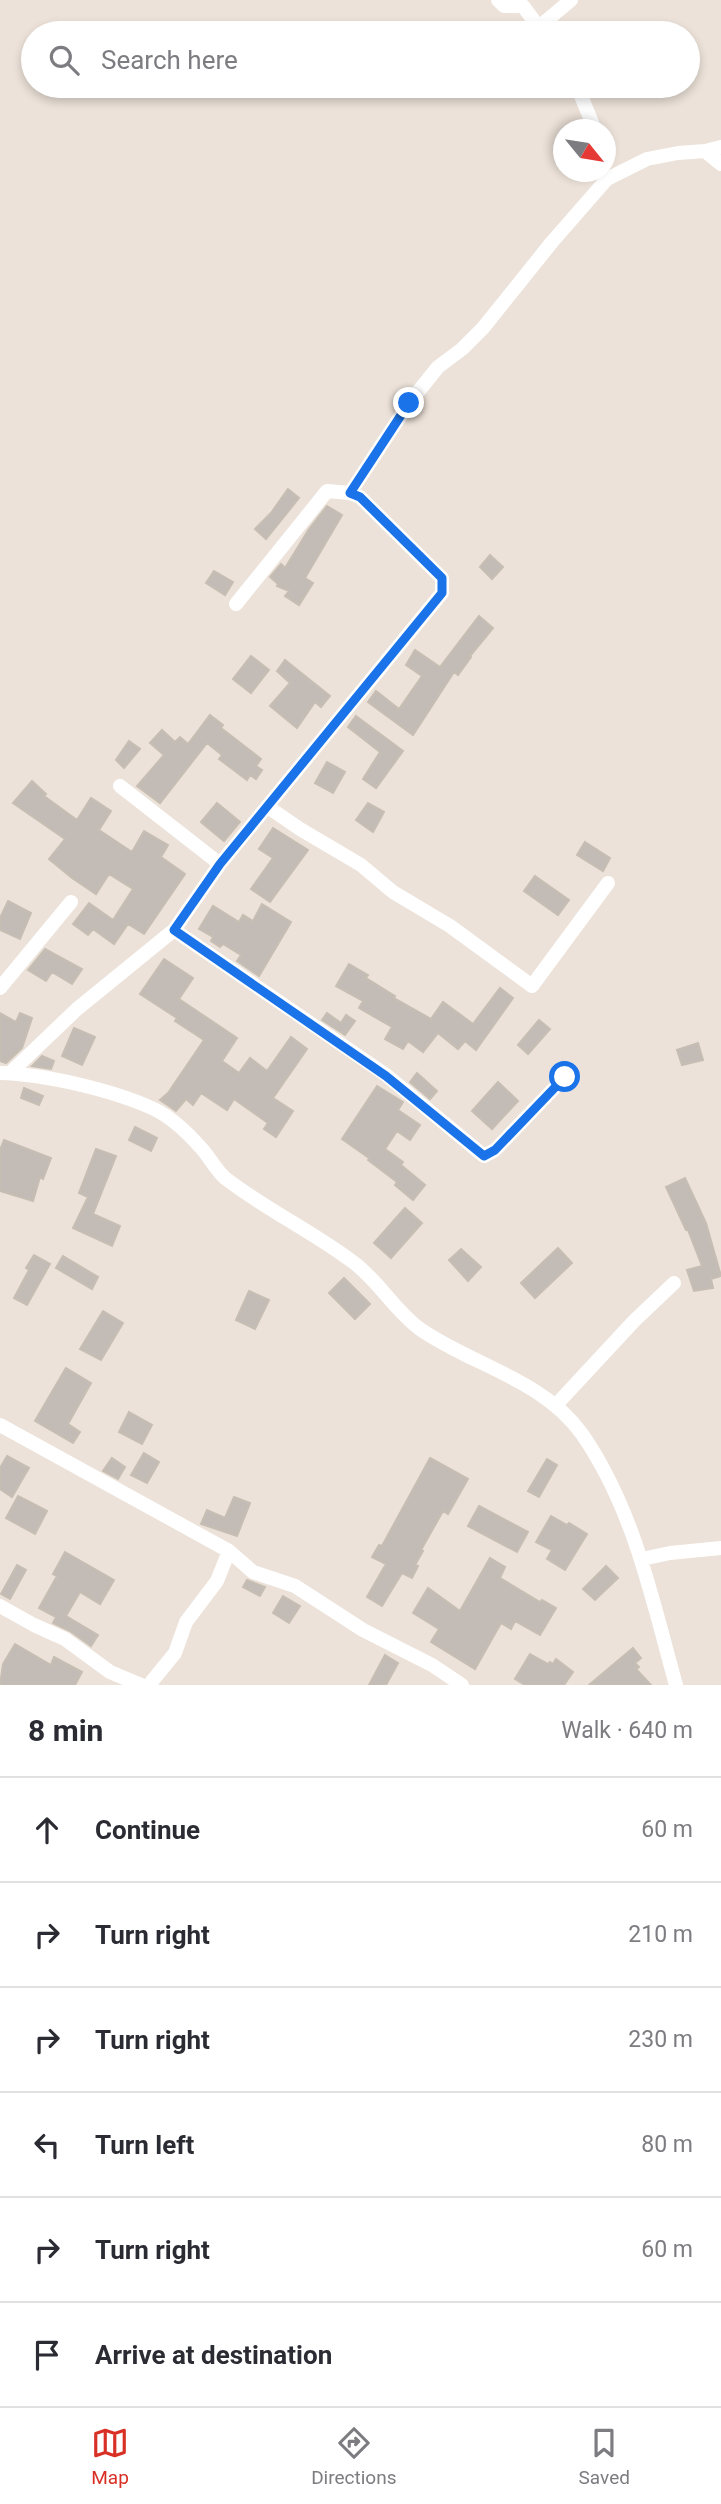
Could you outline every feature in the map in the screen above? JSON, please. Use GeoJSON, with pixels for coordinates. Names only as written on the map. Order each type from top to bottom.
{"type":"FeatureCollection","features":[{"type":"Feature","properties":{"kind":"street"},"geometry":{"type":"LineString","coordinates":[[498,0],[509,8],[523,6],[534,21]]}},
{"type":"Feature","properties":{"kind":"street"},"geometry":{"type":"LineString","coordinates":[[550,21],[571,0]]}},
{"type":"Feature","properties":{"kind":"street"},"geometry":{"type":"LineString","coordinates":[[582,98],[590,119]]}},
{"type":"Feature","properties":{"kind":"street"},"geometry":{"type":"LineString","coordinates":[[616,171],[647,159],[721,147]]}},
{"type":"Feature","properties":{"kind":"street"},"geometry":{"type":"LineString","coordinates":[[705,151],[721,164]]}},
{"type":"Feature","properties":{"kind":"street"},"geometry":{"type":"LineString","coordinates":[[350,493],[409,403],[438,367],[462,349],[483,328],[600,182]]}},
{"type":"Feature","properties":{"kind":"street"},"geometry":{"type":"LineString","coordinates":[[5,1073],[77,1009],[174,930],[220,864],[442,593],[442,578],[360,497],[350,493],[327,491],[236,604]]}},
{"type":"Feature","properties":{"kind":"street"},"geometry":{"type":"LineString","coordinates":[[120,786],[220,864]]}},
{"type":"Feature","properties":{"kind":"street"},"geometry":{"type":"LineString","coordinates":[[268,807],[361,865],[393,892],[450,926],[532,986],[608,883]]}},
{"type":"Feature","properties":{"kind":"street"},"geometry":{"type":"LineString","coordinates":[[0,988],[71,902]]}},
{"type":"Feature","properties":{"kind":"street"},"geometry":{"type":"LineString","coordinates":[[174,930],[386,1076],[484,1156],[495,1150],[565,1077]]}},
{"type":"Feature","properties":{"kind":"street"},"geometry":{"type":"LineString","coordinates":[[5,1073],[74,1085],[117,1096],[154,1110],[181,1126],[222,1175],[365,1272],[418,1327],[446,1345],[504,1372],[556,1405],[581,1433],[618,1494],[642,1559],[677,1685]]}},
{"type":"Feature","properties":{"kind":"street"},"geometry":{"type":"LineString","coordinates":[[556,1405],[634,1321],[674,1283]]}},
{"type":"Feature","properties":{"kind":"street"},"geometry":{"type":"LineString","coordinates":[[0,1425],[229,1551],[253,1572],[295,1586],[363,1630],[432,1665],[462,1685]]}},
{"type":"Feature","properties":{"kind":"street"},"geometry":{"type":"LineString","coordinates":[[642,1559],[721,1548]]}},
{"type":"Feature","properties":{"kind":"street"},"geometry":{"type":"LineString","coordinates":[[149,1685],[175,1653],[186,1622],[217,1581],[229,1551]]}},
{"type":"Feature","properties":{"kind":"street"},"geometry":{"type":"LineString","coordinates":[[0,1605],[65,1639],[110,1672],[141,1685]]}},
{"type":"Feature","properties":{"kind":"building"},"geometry":{"type":"Polygon","coordinates":[[[288,489],[299,498],[266,539],[255,529],[271,513],[288,489]]]}},
{"type":"Feature","properties":{"kind":"building"},"geometry":{"type":"Polygon","coordinates":[[[327,506],[342,515],[305,578],[313,583],[299,605],[285,596],[289,591],[277,586],[270,577],[281,564],[285,568],[327,506]]]}},
{"type":"Feature","properties":{"kind":"building"},"geometry":{"type":"Polygon","coordinates":[[[490,555],[503,567],[492,579],[480,567],[490,555]]]}},
{"type":"Feature","properties":{"kind":"building"},"geometry":{"type":"Polygon","coordinates":[[[214,571],[233,582],[225,595],[206,583],[214,571]]]}},
{"type":"Feature","properties":{"kind":"building"},"geometry":{"type":"Polygon","coordinates":[[[479,616],[493,628],[458,675],[454,672],[413,735],[368,702],[376,691],[399,709],[422,676],[406,665],[415,650],[440,667],[479,616]]]}},
{"type":"Feature","properties":{"kind":"building"},"geometry":{"type":"Polygon","coordinates":[[[251,656],[269,670],[251,693],[233,679],[251,656]]]}},
{"type":"Feature","properties":{"kind":"building"},"geometry":{"type":"Polygon","coordinates":[[[285,660],[330,696],[321,707],[315,702],[297,728],[270,706],[290,683],[277,671],[285,660]]]}},
{"type":"Feature","properties":{"kind":"building"},"geometry":{"type":"Polygon","coordinates":[[[210,715],[223,725],[221,728],[261,759],[256,766],[262,770],[256,779],[250,775],[247,780],[219,759],[222,755],[207,743],[160,803],[137,786],[164,755],[150,743],[162,730],[175,742],[180,737],[188,744],[210,715]]]}},
{"type":"Feature","properties":{"kind":"building"},"geometry":{"type":"Polygon","coordinates":[[[356,716],[403,751],[376,788],[363,779],[380,752],[348,727],[356,716]]]}},
{"type":"Feature","properties":{"kind":"building"},"geometry":{"type":"Polygon","coordinates":[[[129,741],[140,749],[124,768],[116,760],[129,741]]]}},
{"type":"Feature","properties":{"kind":"building"},"geometry":{"type":"Polygon","coordinates":[[[327,762],[345,772],[333,793],[315,783],[327,762]]]}},
{"type":"Feature","properties":{"kind":"building"},"geometry":{"type":"Polygon","coordinates":[[[32,781],[46,794],[44,796],[77,820],[91,798],[111,811],[99,830],[132,852],[144,831],[168,845],[161,857],[185,874],[144,934],[128,924],[114,944],[93,929],[88,935],[73,924],[89,903],[113,920],[133,889],[109,874],[96,894],[49,859],[65,839],[13,803],[32,781]]]}},
{"type":"Feature","properties":{"kind":"building"},"geometry":{"type":"Polygon","coordinates":[[[217,803],[240,822],[224,841],[201,822],[217,803]]]}},
{"type":"Feature","properties":{"kind":"building"},"geometry":{"type":"Polygon","coordinates":[[[368,803],[384,812],[373,832],[356,820],[368,803]]]}},
{"type":"Feature","properties":{"kind":"building"},"geometry":{"type":"Polygon","coordinates":[[[273,828],[308,850],[270,902],[251,889],[273,858],[259,849],[273,828]]]}},
{"type":"Feature","properties":{"kind":"building"},"geometry":{"type":"Polygon","coordinates":[[[585,842],[610,858],[603,871],[577,855],[585,842]]]}},
{"type":"Feature","properties":{"kind":"building"},"geometry":{"type":"Polygon","coordinates":[[[535,876],[569,900],[558,915],[524,891],[535,876]]]}},
{"type":"Feature","properties":{"kind":"building"},"geometry":{"type":"Polygon","coordinates":[[[8,901],[31,913],[20,939],[0,930],[0,918],[8,901]]]}},
{"type":"Feature","properties":{"kind":"building"},"geometry":{"type":"Polygon","coordinates":[[[262,904],[291,922],[259,976],[237,961],[241,955],[223,944],[220,947],[211,941],[213,937],[199,929],[213,906],[239,922],[243,915],[253,921],[262,904]]]}},
{"type":"Feature","properties":{"kind":"building"},"geometry":{"type":"Polygon","coordinates":[[[45,949],[82,969],[72,984],[52,972],[46,981],[28,970],[45,949]]]}},
{"type":"Feature","properties":{"kind":"building"},"geometry":{"type":"Polygon","coordinates":[[[164,959],[193,978],[179,999],[237,1038],[222,1061],[239,1073],[250,1058],[267,1071],[291,1037],[307,1049],[273,1098],[293,1111],[276,1137],[264,1129],[268,1123],[234,1099],[227,1110],[201,1093],[193,1105],[186,1099],[176,1111],[160,1100],[168,1093],[204,1040],[175,1021],[177,1018],[140,994],[164,959]]]}},
{"type":"Feature","properties":{"kind":"building"},"geometry":{"type":"Polygon","coordinates":[[[349,964],[368,975],[366,978],[395,996],[394,998],[431,1019],[443,1002],[473,1024],[500,988],[513,998],[476,1050],[465,1041],[458,1049],[438,1033],[423,1052],[408,1041],[403,1049],[385,1039],[392,1027],[359,1008],[363,1001],[336,986],[349,964]]]}},
{"type":"Feature","properties":{"kind":"building"},"geometry":{"type":"Polygon","coordinates":[[[0,1013],[16,1022],[20,1013],[32,1018],[22,1048],[6,1063],[0,1061],[0,1013]]]}},
{"type":"Feature","properties":{"kind":"building"},"geometry":{"type":"Polygon","coordinates":[[[327,1013],[341,1023],[346,1015],[355,1021],[345,1035],[322,1020],[327,1013]]]}},
{"type":"Feature","properties":{"kind":"building"},"geometry":{"type":"Polygon","coordinates":[[[539,1020],[550,1029],[528,1054],[518,1045],[539,1020]]]}},
{"type":"Feature","properties":{"kind":"building"},"geometry":{"type":"Polygon","coordinates":[[[74,1028],[95,1037],[82,1065],[62,1056],[74,1028]]]}},
{"type":"Feature","properties":{"kind":"building"},"geometry":{"type":"Polygon","coordinates":[[[698,1043],[703,1060],[682,1065],[677,1050],[698,1043]]]}},
{"type":"Feature","properties":{"kind":"building"},"geometry":{"type":"Polygon","coordinates":[[[42,1056],[54,1061],[51,1069],[32,1066],[42,1056]]]}},
{"type":"Feature","properties":{"kind":"building"},"geometry":{"type":"Polygon","coordinates":[[[417,1073],[437,1091],[430,1099],[410,1082],[417,1073]]]}},
{"type":"Feature","properties":{"kind":"building"},"geometry":{"type":"Polygon","coordinates":[[[498,1082],[518,1101],[492,1129],[472,1111],[498,1082]]]}},
{"type":"Feature","properties":{"kind":"building"},"geometry":{"type":"Polygon","coordinates":[[[377,1086],[403,1102],[398,1110],[420,1125],[410,1140],[397,1131],[385,1149],[403,1162],[401,1165],[425,1185],[413,1200],[395,1185],[397,1182],[342,1139],[377,1086]]]}},
{"type":"Feature","properties":{"kind":"building"},"geometry":{"type":"Polygon","coordinates":[[[24,1088],[43,1096],[39,1105],[21,1098],[24,1088]]]}},
{"type":"Feature","properties":{"kind":"building"},"geometry":{"type":"Polygon","coordinates":[[[135,1127],[157,1138],[151,1151],[129,1140],[135,1127]]]}},
{"type":"Feature","properties":{"kind":"building"},"geometry":{"type":"Polygon","coordinates":[[[4,1140],[51,1158],[43,1179],[40,1177],[33,1201],[0,1191],[0,1150],[4,1140]]]}},
{"type":"Feature","properties":{"kind":"building"},"geometry":{"type":"Polygon","coordinates":[[[96,1149],[116,1156],[93,1214],[120,1226],[112,1246],[73,1228],[88,1197],[79,1193],[96,1149]]]}},
{"type":"Feature","properties":{"kind":"building"},"geometry":{"type":"Polygon","coordinates":[[[685,1178],[706,1223],[721,1276],[711,1279],[713,1288],[694,1291],[687,1270],[702,1266],[688,1230],[666,1187],[685,1178]]]}},
{"type":"Feature","properties":{"kind":"building"},"geometry":{"type":"Polygon","coordinates":[[[405,1208],[422,1223],[391,1258],[374,1243],[405,1208]]]}},
{"type":"Feature","properties":{"kind":"building"},"geometry":{"type":"Polygon","coordinates":[[[558,1248],[572,1263],[535,1298],[521,1283],[558,1248]]]}},
{"type":"Feature","properties":{"kind":"building"},"geometry":{"type":"Polygon","coordinates":[[[461,1249],[481,1267],[468,1281],[449,1260],[461,1249]]]}},
{"type":"Feature","properties":{"kind":"building"},"geometry":{"type":"Polygon","coordinates":[[[34,1255],[50,1264],[27,1305],[14,1298],[34,1255]]]}},
{"type":"Feature","properties":{"kind":"building"},"geometry":{"type":"Polygon","coordinates":[[[63,1256],[98,1277],[92,1289],[56,1268],[63,1256]]]}},
{"type":"Feature","properties":{"kind":"building"},"geometry":{"type":"Polygon","coordinates":[[[344,1278],[370,1304],[355,1319],[329,1293],[344,1278]]]}},
{"type":"Feature","properties":{"kind":"building"},"geometry":{"type":"Polygon","coordinates":[[[249,1291],[269,1300],[255,1329],[236,1320],[249,1291]]]}},
{"type":"Feature","properties":{"kind":"building"},"geometry":{"type":"Polygon","coordinates":[[[103,1311],[123,1323],[101,1360],[80,1349],[103,1311]]]}},
{"type":"Feature","properties":{"kind":"building"},"geometry":{"type":"Polygon","coordinates":[[[66,1368],[91,1383],[68,1424],[80,1432],[73,1443],[35,1421],[66,1368]]]}},
{"type":"Feature","properties":{"kind":"building"},"geometry":{"type":"Polygon","coordinates":[[[129,1412],[152,1425],[142,1444],[119,1432],[129,1412]]]}},
{"type":"Feature","properties":{"kind":"building"},"geometry":{"type":"Polygon","coordinates":[[[144,1453],[159,1462],[147,1483],[131,1475],[144,1453]]]}},
{"type":"Feature","properties":{"kind":"building"},"geometry":{"type":"Polygon","coordinates":[[[7,1456],[29,1468],[12,1497],[0,1489],[0,1468],[7,1456]]]}},
{"type":"Feature","properties":{"kind":"building"},"geometry":{"type":"Polygon","coordinates":[[[112,1458],[125,1467],[118,1479],[103,1471],[112,1458]]]}},
{"type":"Feature","properties":{"kind":"building"},"geometry":{"type":"Polygon","coordinates":[[[430,1458],[468,1479],[448,1514],[443,1511],[421,1550],[423,1551],[415,1565],[418,1566],[412,1578],[402,1573],[382,1606],[367,1597],[386,1564],[372,1557],[379,1545],[382,1546],[430,1458]]]}},
{"type":"Feature","properties":{"kind":"building"},"geometry":{"type":"Polygon","coordinates":[[[547,1459],[557,1465],[539,1497],[528,1491],[547,1459]]]}},
{"type":"Feature","properties":{"kind":"building"},"geometry":{"type":"Polygon","coordinates":[[[18,1496],[47,1511],[35,1534],[6,1518],[18,1496]]]}},
{"type":"Feature","properties":{"kind":"building"},"geometry":{"type":"Polygon","coordinates":[[[234,1497],[250,1503],[237,1536],[201,1524],[207,1510],[225,1518],[234,1497]]]}},
{"type":"Feature","properties":{"kind":"building"},"geometry":{"type":"Polygon","coordinates":[[[479,1506],[528,1532],[517,1552],[468,1526],[479,1506]]]}},
{"type":"Feature","properties":{"kind":"building"},"geometry":{"type":"Polygon","coordinates":[[[551,1516],[587,1534],[565,1570],[547,1559],[552,1550],[536,1542],[551,1516]]]}},
{"type":"Feature","properties":{"kind":"building"},"geometry":{"type":"Polygon","coordinates":[[[65,1552],[114,1580],[100,1604],[80,1592],[66,1616],[98,1635],[91,1646],[53,1623],[56,1617],[39,1608],[57,1576],[53,1574],[65,1552]]]}},
{"type":"Feature","properties":{"kind":"building"},"geometry":{"type":"Polygon","coordinates":[[[490,1558],[505,1567],[500,1578],[540,1602],[542,1600],[556,1608],[540,1635],[515,1621],[511,1629],[501,1623],[475,1669],[431,1642],[439,1629],[413,1613],[428,1588],[460,1611],[490,1558]]]}},
{"type":"Feature","properties":{"kind":"building"},"geometry":{"type":"Polygon","coordinates":[[[17,1565],[26,1570],[10,1599],[1,1594],[17,1565]]]}},
{"type":"Feature","properties":{"kind":"building"},"geometry":{"type":"Polygon","coordinates":[[[606,1566],[618,1578],[595,1600],[583,1589],[606,1566]]]}},
{"type":"Feature","properties":{"kind":"building"},"geometry":{"type":"Polygon","coordinates":[[[247,1580],[265,1587],[260,1596],[243,1587],[247,1580]]]}},
{"type":"Feature","properties":{"kind":"building"},"geometry":{"type":"Polygon","coordinates":[[[283,1596],[300,1606],[289,1623],[273,1613],[283,1596]]]}},
{"type":"Feature","properties":{"kind":"building"},"geometry":{"type":"Polygon","coordinates":[[[15,1644],[51,1665],[54,1657],[82,1672],[75,1685],[0,1685],[3,1664],[15,1644]]]}},
{"type":"Feature","properties":{"kind":"building"},"geometry":{"type":"Polygon","coordinates":[[[633,1648],[641,1658],[635,1663],[639,1667],[636,1669],[651,1685],[589,1685],[633,1648]]]}},
{"type":"Feature","properties":{"kind":"building"},"geometry":{"type":"Polygon","coordinates":[[[530,1654],[548,1664],[553,1664],[556,1659],[573,1672],[564,1685],[525,1685],[515,1679],[530,1654]]]}},
{"type":"Feature","properties":{"kind":"building"},"geometry":{"type":"Polygon","coordinates":[[[385,1655],[398,1663],[386,1685],[369,1685],[385,1655]]]}},
{"type":"Feature","properties":{"kind":"route"},"geometry":{"type":"LineString","coordinates":[[409,403],[350,493],[360,497],[431,566],[442,578],[442,593],[220,864],[174,930],[386,1076],[484,1156],[495,1150],[565,1077]]}}]}
